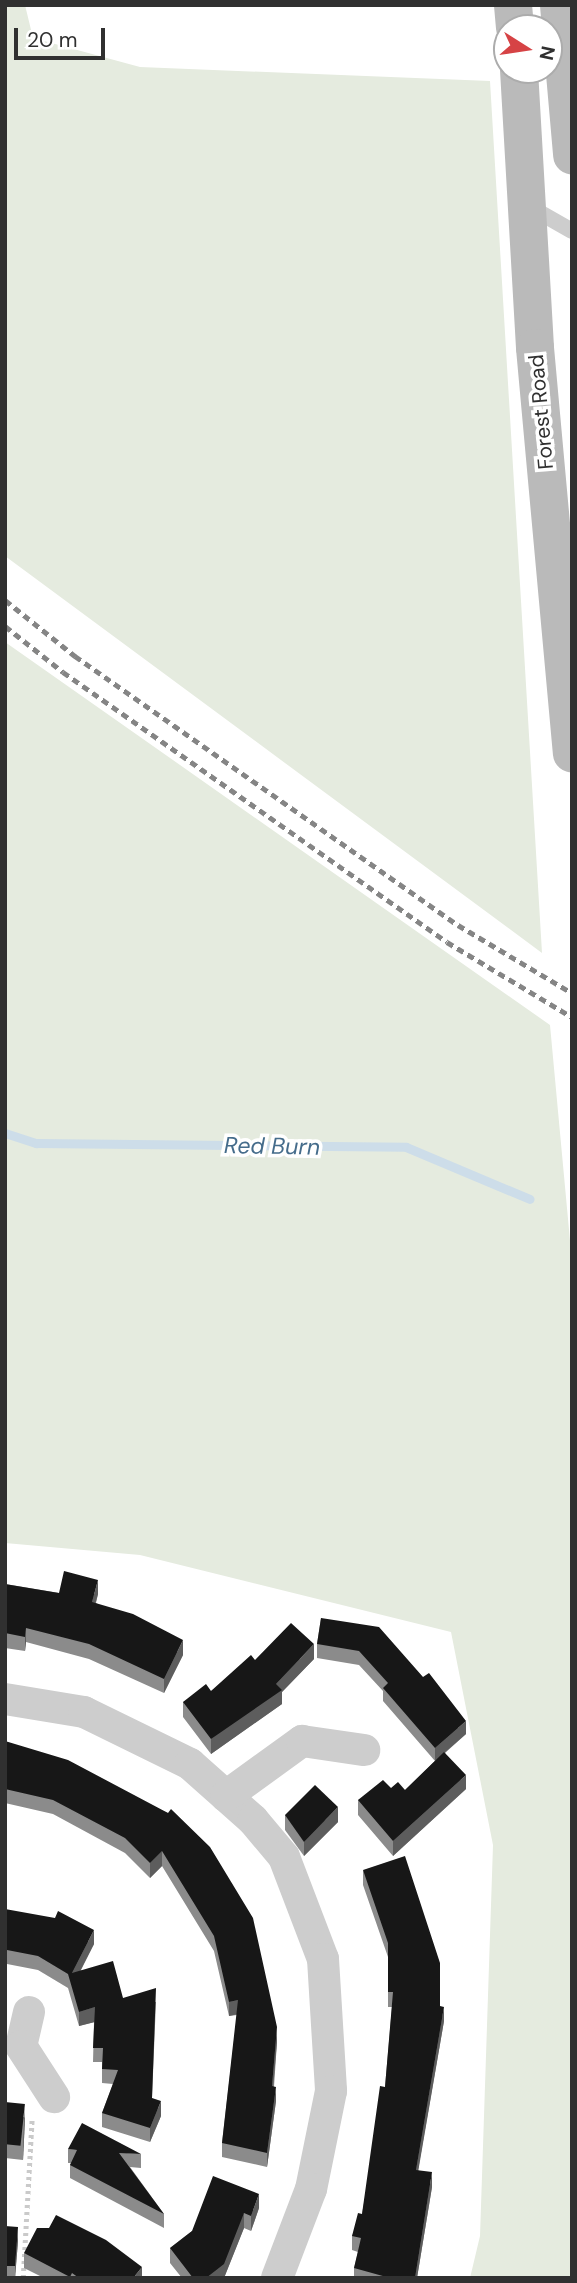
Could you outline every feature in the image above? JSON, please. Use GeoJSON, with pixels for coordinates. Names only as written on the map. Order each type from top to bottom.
{"type":"FeatureCollection","features":[{"type":"Feature","properties":{"kind":"street"},"geometry":{"type":"LineString","coordinates":[[559,5],[572,155]]}},
{"type":"Feature","properties":{"kind":"street","name":"Forest Road"},"geometry":{"type":"LineString","coordinates":[[520,84],[530,207],[535,348],[572,753]]}},
{"type":"Feature","properties":{"kind":"street"},"geometry":{"type":"LineString","coordinates":[[5,1699],[84,1712],[190,1763],[226,1796],[284,1857],[323,1959],[331,2091],[310,2189],[277,2278]]}},
{"type":"Feature","properties":{"kind":"street"},"geometry":{"type":"LineString","coordinates":[[226,1796],[302,1741],[364,1750]]}},
{"type":"Feature","properties":{"kind":"street"},"geometry":{"type":"LineString","coordinates":[[29,2012],[20,2054],[54,2097]]}},
{"type":"Feature","properties":{"kind":"lane"},"geometry":{"type":"LineString","coordinates":[[530,207],[572,231]]}},
{"type":"Feature","properties":{"kind":"path"},"geometry":{"type":"LineString","coordinates":[[20,2054],[23,2278]]}},
{"type":"Feature","properties":{"kind":"shaded area"},"geometry":{"type":"Polygon","coordinates":[[[5,5],[25,5],[33,38],[140,67],[490,81],[542,953],[5,556],[5,5]]]}},
{"type":"Feature","properties":{"kind":"shaded area"},"geometry":{"type":"Polygon","coordinates":[[[5,642],[550,1025],[572,1262],[572,2278],[470,2278],[480,2236],[493,1845],[451,1632],[140,1555],[5,1543],[5,642]]]}},
{"type":"Feature","properties":{"kind":"building"},"geometry":{"type":"Polygon","coordinates":[[[64,1571],[98,1580],[92,1602],[133,1614],[183,1640],[164,1679],[89,1644],[26,1628],[25,1637],[5,1633],[5,1584],[59,1593],[64,1571]]]}},
{"type":"Feature","properties":{"kind":"building"},"geometry":{"type":"Polygon","coordinates":[[[321,1618],[379,1627],[423,1677],[429,1673],[466,1721],[435,1748],[383,1688],[388,1683],[359,1651],[317,1644],[321,1618]]]}},
{"type":"Feature","properties":{"kind":"building"},"geometry":{"type":"Polygon","coordinates":[[[291,1623],[314,1644],[276,1684],[282,1690],[211,1739],[183,1702],[206,1684],[211,1691],[251,1655],[255,1660],[291,1623]]]}},
{"type":"Feature","properties":{"kind":"building"},"geometry":{"type":"Polygon","coordinates":[[[5,1741],[68,1760],[168,1813],[171,1809],[210,1847],[253,1918],[277,2027],[272,2086],[276,2087],[267,2153],[222,2143],[238,2000],[229,2002],[214,1936],[162,1851],[150,1863],[125,1838],[53,1800],[5,1789],[5,1741]]]}},
{"type":"Feature","properties":{"kind":"building"},"geometry":{"type":"Polygon","coordinates":[[[444,1752],[466,1775],[393,1841],[358,1800],[383,1780],[391,1788],[398,1782],[405,1790],[444,1752]]]}},
{"type":"Feature","properties":{"kind":"building"},"geometry":{"type":"Polygon","coordinates":[[[315,1785],[338,1807],[304,1842],[285,1815],[315,1785]]]}},
{"type":"Feature","properties":{"kind":"building"},"geometry":{"type":"Polygon","coordinates":[[[405,1856],[440,1963],[440,2006],[444,2007],[416,2170],[432,2172],[415,2278],[390,2278],[354,2268],[361,2238],[352,2236],[358,2213],[362,2214],[380,2086],[385,2087],[393,1992],[388,1992],[388,1943],[363,1870],[405,1856]]]}},
{"type":"Feature","properties":{"kind":"building"},"geometry":{"type":"Polygon","coordinates":[[[5,1909],[55,1918],[58,1911],[94,1930],[72,1973],[113,1961],[123,1998],[156,1988],[152,2098],[161,2101],[150,2128],[102,2113],[118,2070],[102,2069],[103,2048],[93,2048],[95,2007],[79,2012],[68,1974],[38,1956],[7,1950],[5,1957],[5,1909]]]}},
{"type":"Feature","properties":{"kind":"building"},"geometry":{"type":"Polygon","coordinates":[[[5,2102],[25,2104],[21,2146],[5,2144],[5,2102]]]}},
{"type":"Feature","properties":{"kind":"building"},"geometry":{"type":"Polygon","coordinates":[[[82,2123],[141,2154],[119,2153],[164,2214],[70,2165],[77,2150],[68,2149],[82,2123]]]}},
{"type":"Feature","properties":{"kind":"building"},"geometry":{"type":"Polygon","coordinates":[[[213,2176],[259,2194],[251,2216],[244,2213],[224,2264],[206,2278],[193,2278],[170,2248],[192,2231],[213,2176]]]}},
{"type":"Feature","properties":{"kind":"building"},"geometry":{"type":"Polygon","coordinates":[[[56,2215],[106,2240],[142,2267],[135,2278],[79,2278],[72,2273],[70,2277],[24,2253],[37,2228],[49,2228],[56,2215]]]}},
{"type":"Feature","properties":{"kind":"building"},"geometry":{"type":"Polygon","coordinates":[[[5,2226],[18,2227],[15,2266],[5,2266],[5,2226]]]}},
{"type":"Feature","properties":{"kind":"waterway","name":"Red Burn"},"geometry":{"type":"LineString","coordinates":[[5,1133],[36,1143],[406,1147],[530,1199]]}},
{"type":"Feature","properties":{"kind":"railway"},"geometry":{"type":"LineString","coordinates":[[5,600],[75,656],[458,925],[572,993]]}},
{"type":"Feature","properties":{"kind":"railway"},"geometry":{"type":"LineString","coordinates":[[5,626],[63,672],[447,942],[572,1017]]}}]}
